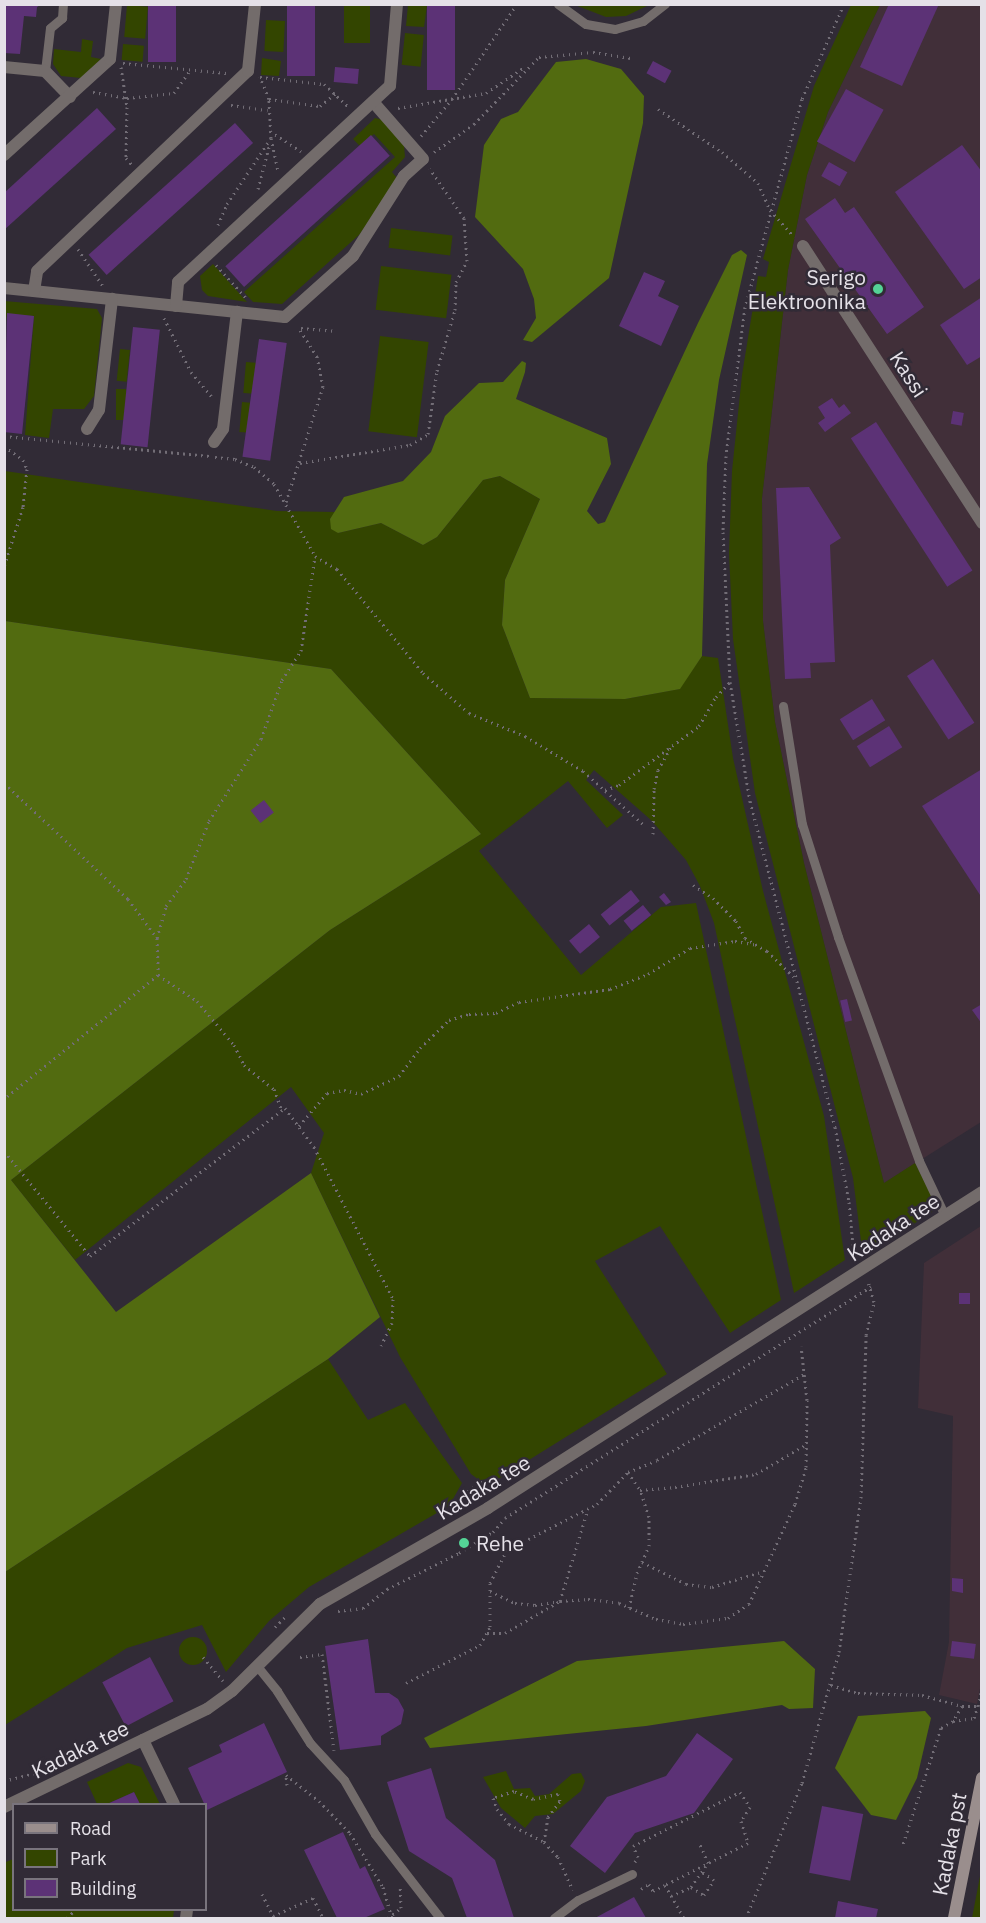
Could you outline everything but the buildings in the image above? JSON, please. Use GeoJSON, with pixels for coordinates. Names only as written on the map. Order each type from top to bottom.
{"type":"FeatureCollection","features":[{"type":"Feature","properties":{"kind":"main road","name":"Kadaka pst"},"geometry":{"type":"LineString","coordinates":[[954,1918],[981,1778]]}},
{"type":"Feature","properties":{"kind":"street"},"geometry":{"type":"LineString","coordinates":[[4,155],[110,59],[116,4]]}},
{"type":"Feature","properties":{"kind":"street"},"geometry":{"type":"LineString","coordinates":[[34,291],[37,271],[248,71],[255,4]]}},
{"type":"Feature","properties":{"kind":"street"},"geometry":{"type":"LineString","coordinates":[[176,306],[178,282],[357,118],[377,107],[390,86],[397,4]]}},
{"type":"Feature","properties":{"kind":"street"},"geometry":{"type":"LineString","coordinates":[[4,67],[45,71],[70,96]]}},
{"type":"Feature","properties":{"kind":"street"},"geometry":{"type":"LineString","coordinates":[[4,288],[109,295],[176,306],[285,317],[353,256],[404,176],[423,159],[377,107]]}},
{"type":"Feature","properties":{"kind":"street","name":"Kassi"},"geometry":{"type":"LineString","coordinates":[[803,246],[981,523]]}},
{"type":"Feature","properties":{"kind":"street"},"geometry":{"type":"LineString","coordinates":[[87,429],[99,410],[109,295]]}},
{"type":"Feature","properties":{"kind":"street"},"geometry":{"type":"LineString","coordinates":[[214,442],[223,429],[237,312]]}},
{"type":"Feature","properties":{"kind":"street","name":"Kadaka tee"},"geometry":{"type":"LineString","coordinates":[[12,1803],[207,1709],[257,1666],[320,1604],[498,1502],[981,1192]]}},
{"type":"Feature","properties":{"kind":"street"},"geometry":{"type":"LineString","coordinates":[[143,1740],[174,1803]]}},
{"type":"Feature","properties":{"kind":"lane"},"geometry":{"type":"LineString","coordinates":[[45,71],[50,28],[62,18],[63,4]]}},
{"type":"Feature","properties":{"kind":"lane"},"geometry":{"type":"LineString","coordinates":[[558,4],[586,24],[615,28],[643,21],[665,4]]}},
{"type":"Feature","properties":{"kind":"lane"},"geometry":{"type":"LineString","coordinates":[[783,706],[802,824],[838,937],[919,1161],[945,1216]]}},
{"type":"Feature","properties":{"kind":"lane"},"geometry":{"type":"LineString","coordinates":[[257,1666],[277,1691],[310,1743],[344,1780],[375,1834],[440,1918]]}},
{"type":"Feature","properties":{"kind":"lane"},"geometry":{"type":"LineString","coordinates":[[554,1918],[576,1896],[629,1870]]}},
{"type":"Feature","properties":{"kind":"path"},"geometry":{"type":"LineString","coordinates":[[412,146],[452,99],[518,4]]}},
{"type":"Feature","properties":{"kind":"path"},"geometry":{"type":"LineString","coordinates":[[844,4],[802,99],[745,307],[726,456],[724,606],[730,682],[750,801],[835,1127],[852,1233]]}},
{"type":"Feature","properties":{"kind":"path"},"geometry":{"type":"LineString","coordinates":[[377,107],[486,93],[539,57],[593,52],[631,58]]}},
{"type":"Feature","properties":{"kind":"path"},"geometry":{"type":"LineString","coordinates":[[300,463],[410,445],[428,434],[437,371],[455,310],[456,282],[467,261],[464,218],[423,159],[474,124],[539,57]]}},
{"type":"Feature","properties":{"kind":"path"},"geometry":{"type":"LineString","coordinates":[[140,173],[126,158],[127,98],[120,63],[324,84],[337,92],[357,118]]}},
{"type":"Feature","properties":{"kind":"path"},"geometry":{"type":"LineString","coordinates":[[88,91],[127,98],[174,93],[190,69]]}},
{"type":"Feature","properties":{"kind":"path"},"geometry":{"type":"LineString","coordinates":[[260,77],[269,99],[271,138],[283,185]]}},
{"type":"Feature","properties":{"kind":"path"},"geometry":{"type":"LineString","coordinates":[[269,99],[320,106],[337,92]]}},
{"type":"Feature","properties":{"kind":"path"},"geometry":{"type":"LineString","coordinates":[[229,105],[268,110]]}},
{"type":"Feature","properties":{"kind":"path"},"geometry":{"type":"LineString","coordinates":[[658,109],[722,152],[758,183],[770,210],[803,246]]}},
{"type":"Feature","properties":{"kind":"path"},"geometry":{"type":"LineString","coordinates":[[270,131],[312,158]]}},
{"type":"Feature","properties":{"kind":"path"},"geometry":{"type":"LineString","coordinates":[[227,204],[271,138]]}},
{"type":"Feature","properties":{"kind":"path"},"geometry":{"type":"LineString","coordinates":[[258,207],[262,166],[271,138]]}},
{"type":"Feature","properties":{"kind":"path"},"geometry":{"type":"LineString","coordinates":[[75,245],[109,295]]}},
{"type":"Feature","properties":{"kind":"path"},"geometry":{"type":"LineString","coordinates":[[213,261],[252,304]]}},
{"type":"Feature","properties":{"kind":"path"},"geometry":{"type":"LineString","coordinates":[[162,314],[191,372],[225,414]]}},
{"type":"Feature","properties":{"kind":"path"},"geometry":{"type":"LineString","coordinates":[[285,503],[324,387],[317,357],[299,328]]}},
{"type":"Feature","properties":{"kind":"path"},"geometry":{"type":"LineString","coordinates":[[4,436],[235,459],[254,467],[274,484],[315,556],[337,569],[423,673],[470,713],[525,736],[583,771],[645,825]]}},
{"type":"Feature","properties":{"kind":"path"},"geometry":{"type":"LineString","coordinates":[[4,446],[23,460],[27,469],[23,507],[4,567]]}},
{"type":"Feature","properties":{"kind":"path"},"geometry":{"type":"LineString","coordinates":[[158,975],[157,938],[166,906],[186,879],[209,820],[261,739],[282,680],[301,651],[315,556]]}},
{"type":"Feature","properties":{"kind":"path"},"geometry":{"type":"LineString","coordinates":[[605,790],[619,785],[699,726],[716,697],[730,682]]}},
{"type":"Feature","properties":{"kind":"path"},"geometry":{"type":"LineString","coordinates":[[653,834],[654,789],[658,770],[672,746]]}},
{"type":"Feature","properties":{"kind":"path"},"geometry":{"type":"LineString","coordinates":[[4,783],[128,899],[157,938]]}},
{"type":"Feature","properties":{"kind":"path"},"geometry":{"type":"LineString","coordinates":[[693,885],[713,898],[736,921],[745,938],[758,945],[796,979]]}},
{"type":"Feature","properties":{"kind":"path"},"geometry":{"type":"LineString","coordinates":[[298,1126],[327,1093],[344,1090],[361,1094],[399,1076],[420,1048],[449,1020],[469,1014],[496,1013],[527,1000],[610,989],[648,974],[690,948],[735,940],[758,945]]}},
{"type":"Feature","properties":{"kind":"path"},"geometry":{"type":"LineString","coordinates":[[4,1099],[158,975]]}},
{"type":"Feature","properties":{"kind":"path"},"geometry":{"type":"LineString","coordinates":[[158,975],[197,1001],[234,1045],[244,1065],[274,1089],[282,1111]]}},
{"type":"Feature","properties":{"kind":"path"},"geometry":{"type":"LineString","coordinates":[[4,1151],[90,1256],[285,1108],[314,1147],[393,1299],[392,1323],[381,1346]]}},
{"type":"Feature","properties":{"kind":"path"},"geometry":{"type":"LineString","coordinates":[[334,1611],[363,1608],[387,1589],[459,1553],[493,1532],[515,1512],[871,1287]]}},
{"type":"Feature","properties":{"kind":"path"},"geometry":{"type":"LineString","coordinates":[[747,1918],[802,1783],[831,1685],[853,1574],[861,1498],[866,1335]]}},
{"type":"Feature","properties":{"kind":"path"},"geometry":{"type":"LineString","coordinates":[[490,1591],[515,1603],[535,1605],[588,1599],[683,1624],[728,1618],[749,1604],[795,1504],[806,1467],[804,1374],[801,1346]]}},
{"type":"Feature","properties":{"kind":"path"},"geometry":{"type":"LineString","coordinates":[[406,1683],[480,1645],[487,1633],[490,1583],[507,1550],[589,1508],[628,1472],[657,1460],[804,1374]]}},
{"type":"Feature","properties":{"kind":"path"},"geometry":{"type":"LineString","coordinates":[[640,1490],[756,1474],[806,1444]]}},
{"type":"Feature","properties":{"kind":"path"},"geometry":{"type":"LineString","coordinates":[[628,1472],[640,1490],[649,1517],[649,1546],[629,1608]]}},
{"type":"Feature","properties":{"kind":"path"},"geometry":{"type":"LineString","coordinates":[[487,1633],[505,1633],[560,1601],[589,1508]]}},
{"type":"Feature","properties":{"kind":"path"},"geometry":{"type":"LineString","coordinates":[[642,1562],[686,1584],[712,1587],[764,1571]]}},
{"type":"Feature","properties":{"kind":"path"},"geometry":{"type":"LineString","coordinates":[[300,1657],[322,1654],[335,1755]]}},
{"type":"Feature","properties":{"kind":"path"},"geometry":{"type":"LineString","coordinates":[[204,1657],[223,1681]]}},
{"type":"Feature","properties":{"kind":"path"},"geometry":{"type":"LineString","coordinates":[[831,1685],[858,1693],[922,1695],[962,1706],[978,1706]]}},
{"type":"Feature","properties":{"kind":"path"},"geometry":{"type":"LineString","coordinates":[[902,1847],[941,1728],[953,1721],[974,1718],[981,1688]]}},
{"type":"Feature","properties":{"kind":"path"},"geometry":{"type":"LineString","coordinates":[[953,1721],[962,1706]]}},
{"type":"Feature","properties":{"kind":"path"},"geometry":{"type":"LineString","coordinates":[[287,1785],[286,1775],[320,1801],[350,1833],[383,1887],[390,1918],[401,1908],[400,1886],[408,1876]]}},
{"type":"Feature","properties":{"kind":"path"},"geometry":{"type":"LineString","coordinates":[[544,1842],[548,1817],[560,1801],[558,1794],[533,1799],[514,1791],[493,1798],[496,1809],[509,1824],[544,1842],[558,1857],[576,1896]]}},
{"type":"Feature","properties":{"kind":"path"},"geometry":{"type":"LineString","coordinates":[[629,1870],[638,1857],[633,1846],[740,1792],[750,1807],[741,1821],[748,1843],[653,1891],[649,1884],[640,1889]]}},
{"type":"Feature","properties":{"kind":"path"},"geometry":{"type":"LineString","coordinates":[[699,1842],[708,1863]]}},
{"type":"Feature","properties":{"kind":"path"},"geometry":{"type":"LineString","coordinates":[[671,1896],[691,1887],[708,1863]]}},
{"type":"Feature","properties":{"kind":"path"},"geometry":{"type":"LineString","coordinates":[[691,1887],[704,1895],[709,1888],[714,1880],[702,1871]]}},
{"type":"Feature","properties":{"kind":"path"},"geometry":{"type":"LineString","coordinates":[[665,1885],[684,1918]]}},
{"type":"Feature","properties":{"kind":"path"},"geometry":{"type":"LineString","coordinates":[[576,1896],[580,1889]]}},
{"type":"Feature","properties":{"kind":"path"},"geometry":{"type":"LineString","coordinates":[[262,1894],[273,1916],[313,1898],[323,1918]]}},
{"type":"Feature","properties":{"kind":"shaded area"},"geometry":{"type":"Polygon","coordinates":[[[880,5],[981,5],[981,1122],[884,1183],[804,863],[775,722],[763,621],[762,498],[788,270],[807,175],[828,112],[880,5]]]}},
{"type":"Feature","properties":{"kind":"shaded area"},"geometry":{"type":"Polygon","coordinates":[[[981,1226],[982,1678],[977,1704],[939,1695],[949,1642],[953,1416],[918,1408],[924,1263],[981,1226]]]}},
{"type":"Feature","properties":{"kind":"green space"},"geometry":{"type":"Polygon","coordinates":[[[127,5],[148,7],[145,39],[124,37],[127,5]]]}},
{"type":"Feature","properties":{"kind":"green space"},"geometry":{"type":"Polygon","coordinates":[[[344,5],[370,5],[370,43],[344,43],[344,5]]]}},
{"type":"Feature","properties":{"kind":"green space"},"geometry":{"type":"Polygon","coordinates":[[[408,5],[427,5],[424,27],[406,26],[408,5]]]}},
{"type":"Feature","properties":{"kind":"green space"},"geometry":{"type":"Polygon","coordinates":[[[575,5],[649,5],[626,16],[606,17],[575,5]]]}},
{"type":"Feature","properties":{"kind":"green space"},"geometry":{"type":"Polygon","coordinates":[[[851,5],[880,5],[828,112],[807,175],[788,270],[762,498],[763,621],[775,722],[804,863],[884,1183],[915,1163],[935,1202],[932,1212],[863,1257],[853,1178],[755,793],[733,639],[729,553],[732,471],[742,375],[758,276],[766,277],[769,262],[763,259],[814,86],[851,5]]]}},
{"type":"Feature","properties":{"kind":"green space"},"geometry":{"type":"Polygon","coordinates":[[[266,20],[285,21],[283,52],[264,51],[266,20]]]}},
{"type":"Feature","properties":{"kind":"green space"},"geometry":{"type":"Polygon","coordinates":[[[405,33],[424,35],[421,67],[402,65],[405,33]]]}},
{"type":"Feature","properties":{"kind":"green space"},"geometry":{"type":"Polygon","coordinates":[[[82,39],[93,41],[91,57],[101,59],[81,78],[61,76],[53,64],[54,49],[81,52],[82,39]]]}},
{"type":"Feature","properties":{"kind":"green space"},"geometry":{"type":"Polygon","coordinates":[[[123,44],[144,46],[143,62],[122,60],[123,44]]]}},
{"type":"Feature","properties":{"kind":"green space"},"geometry":{"type":"Polygon","coordinates":[[[262,58],[281,61],[279,76],[261,75],[262,58]]]}},
{"type":"Feature","properties":{"kind":"green space"},"geometry":{"type":"Polygon","coordinates":[[[586,59],[621,69],[644,96],[643,123],[609,278],[532,342],[523,340],[536,318],[534,299],[523,269],[475,217],[484,145],[501,119],[518,112],[556,62],[586,59]]]}},
{"type":"Feature","properties":{"kind":"green space"},"geometry":{"type":"Polygon","coordinates":[[[375,118],[383,120],[404,145],[405,157],[392,172],[397,178],[360,234],[282,304],[253,302],[244,292],[395,157],[374,134],[360,146],[353,139],[375,118]]]}},
{"type":"Feature","properties":{"kind":"green space"},"geometry":{"type":"Polygon","coordinates":[[[391,228],[453,236],[450,255],[389,248],[391,228]]]}},
{"type":"Feature","properties":{"kind":"green space"},"geometry":{"type":"Polygon","coordinates":[[[741,250],[747,255],[719,380],[707,464],[702,656],[680,689],[625,699],[530,698],[502,625],[505,580],[540,499],[500,476],[483,480],[437,537],[423,545],[381,523],[338,533],[331,529],[330,519],[344,497],[403,481],[431,452],[445,416],[479,383],[503,382],[522,361],[526,363],[525,372],[516,399],[607,438],[611,464],[587,511],[598,524],[605,522],[732,255],[741,250]]]}},
{"type":"Feature","properties":{"kind":"green space"},"geometry":{"type":"Polygon","coordinates":[[[213,264],[247,302],[208,296],[202,290],[200,276],[213,264]]]}},
{"type":"Feature","properties":{"kind":"green space"},"geometry":{"type":"Polygon","coordinates":[[[381,266],[451,275],[446,318],[376,310],[381,266]]]}},
{"type":"Feature","properties":{"kind":"green space"},"geometry":{"type":"Polygon","coordinates":[[[4,301],[97,309],[102,318],[94,396],[84,409],[53,409],[49,438],[25,435],[34,316],[7,314],[5,329],[4,301]]]}},
{"type":"Feature","properties":{"kind":"green space"},"geometry":{"type":"Polygon","coordinates":[[[380,336],[429,342],[417,437],[368,431],[380,336]]]}},
{"type":"Feature","properties":{"kind":"green space"},"geometry":{"type":"Polygon","coordinates":[[[120,349],[130,350],[127,382],[117,381],[120,349]]]}},
{"type":"Feature","properties":{"kind":"green space"},"geometry":{"type":"Polygon","coordinates":[[[246,362],[257,363],[254,394],[243,393],[246,362]]]}},
{"type":"Feature","properties":{"kind":"green space"},"geometry":{"type":"Polygon","coordinates":[[[116,389],[126,389],[126,420],[116,420],[116,389]]]}},
{"type":"Feature","properties":{"kind":"green space"},"geometry":{"type":"Polygon","coordinates":[[[242,402],[253,403],[250,433],[239,432],[242,402]]]}},
{"type":"Feature","properties":{"kind":"green space"},"geometry":{"type":"Polygon","coordinates":[[[5,471],[277,511],[335,512],[330,519],[338,533],[381,523],[423,545],[437,537],[483,480],[500,476],[540,499],[505,580],[502,625],[530,698],[625,699],[679,689],[702,656],[718,658],[733,758],[763,891],[824,1116],[845,1260],[794,1293],[714,923],[700,886],[686,860],[651,820],[594,770],[586,780],[623,815],[607,828],[568,781],[479,851],[581,975],[661,907],[696,903],[781,1300],[730,1333],[660,1226],[595,1261],[667,1374],[500,1478],[479,1480],[471,1474],[400,1357],[311,1173],[324,1133],[291,1087],[75,1260],[11,1180],[330,930],[481,834],[331,669],[5,621],[5,471]]]}},
{"type":"Feature","properties":{"kind":"green space"},"geometry":{"type":"Polygon","coordinates":[[[5,621],[331,669],[481,834],[330,930],[11,1180],[116,1312],[311,1173],[380,1317],[328,1359],[5,1572],[5,621]]]}},
{"type":"Feature","properties":{"kind":"green space"},"geometry":{"type":"Polygon","coordinates":[[[328,1359],[368,1420],[405,1403],[462,1483],[449,1506],[309,1587],[269,1621],[226,1672],[202,1625],[127,1648],[5,1725],[5,1572],[328,1359]]]}},
{"type":"Feature","properties":{"kind":"green space"},"geometry":{"type":"Polygon","coordinates":[[[193,1637],[203,1641],[207,1651],[203,1661],[193,1665],[183,1661],[179,1651],[183,1641],[193,1637]]]}},
{"type":"Feature","properties":{"kind":"green space"},"geometry":{"type":"Polygon","coordinates":[[[784,1641],[815,1669],[813,1708],[789,1709],[782,1705],[646,1726],[430,1748],[424,1738],[577,1661],[784,1641]]]}},
{"type":"Feature","properties":{"kind":"green space"},"geometry":{"type":"Polygon","coordinates":[[[925,1711],[931,1718],[917,1778],[896,1820],[871,1815],[835,1768],[858,1716],[925,1711]]]}},
{"type":"Feature","properties":{"kind":"green space"},"geometry":{"type":"Polygon","coordinates":[[[128,1763],[141,1767],[159,1803],[140,1803],[134,1792],[109,1803],[97,1803],[87,1782],[128,1763]]]}},
{"type":"Feature","properties":{"kind":"green space"},"geometry":{"type":"Polygon","coordinates":[[[506,1771],[514,1789],[530,1788],[535,1796],[549,1794],[572,1774],[581,1773],[585,1781],[581,1791],[553,1814],[535,1816],[525,1828],[501,1808],[483,1777],[506,1771]]]}},
{"type":"Feature","properties":{"kind":"green space"},"geometry":{"type":"Polygon","coordinates":[[[5,1858],[6,1862],[12,1859],[12,1911],[174,1911],[173,1918],[5,1918],[5,1858]]]}},
{"type":"Feature","properties":{"kind":"green space"},"geometry":{"type":"Polygon","coordinates":[[[981,1871],[981,1918],[972,1918],[981,1871]]]}},
{"type":"Feature","properties":{"kind":"place","name":"Serigo Elektroonika"},"geometry":{"type":"Point","coordinates":[878,289]}},
{"type":"Feature","properties":{"kind":"place","name":"Rehe"},"geometry":{"type":"Point","coordinates":[464,1543]}}]}
